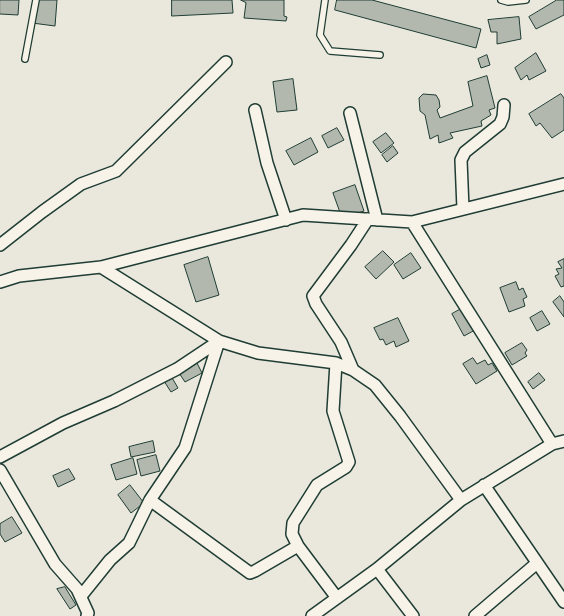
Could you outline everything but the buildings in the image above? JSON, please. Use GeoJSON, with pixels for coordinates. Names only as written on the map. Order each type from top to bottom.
{"type":"FeatureCollection","features":[{"type":"Feature","properties":{"kind":"street"},"geometry":{"type":"LineString","coordinates":[[0,245],[52,204],[81,184],[116,171],[226,62]]}},
{"type":"Feature","properties":{"kind":"street"},"geometry":{"type":"LineString","coordinates":[[463,209],[460,160],[465,152],[500,124],[504,105]]}},
{"type":"Feature","properties":{"kind":"street"},"geometry":{"type":"LineString","coordinates":[[255,110],[267,163],[286,220]]}},
{"type":"Feature","properties":{"kind":"street"},"geometry":{"type":"LineString","coordinates":[[350,113],[372,219]]}},
{"type":"Feature","properties":{"kind":"street"},"geometry":{"type":"LineString","coordinates":[[0,282],[19,276],[101,266],[303,215],[412,222],[564,184]]}},
{"type":"Feature","properties":{"kind":"street"},"geometry":{"type":"LineString","coordinates":[[353,370],[341,342],[316,304],[313,296],[372,219]]}},
{"type":"Feature","properties":{"kind":"street"},"geometry":{"type":"LineString","coordinates":[[412,222],[552,444]]}},
{"type":"Feature","properties":{"kind":"street"},"geometry":{"type":"LineString","coordinates":[[101,266],[219,341],[258,354],[336,363],[353,370],[375,385],[400,416],[461,500]]}},
{"type":"Feature","properties":{"kind":"street"},"geometry":{"type":"LineString","coordinates":[[0,457],[63,423],[114,401],[177,369],[219,341]]}},
{"type":"Feature","properties":{"kind":"street"},"geometry":{"type":"LineString","coordinates":[[81,596],[110,560],[129,543],[150,500],[184,448],[219,341]]}},
{"type":"Feature","properties":{"kind":"street"},"geometry":{"type":"LineString","coordinates":[[336,363],[333,411],[349,462],[346,467],[317,485],[293,523],[292,534],[298,546],[337,598]]}},
{"type":"Feature","properties":{"kind":"street"},"geometry":{"type":"LineString","coordinates":[[312,616],[377,569],[461,500],[552,444],[564,441]]}},
{"type":"Feature","properties":{"kind":"street"},"geometry":{"type":"LineString","coordinates":[[0,470],[55,564],[77,589],[88,616]]}},
{"type":"Feature","properties":{"kind":"street"},"geometry":{"type":"LineString","coordinates":[[484,485],[564,602]]}},
{"type":"Feature","properties":{"kind":"street"},"geometry":{"type":"LineString","coordinates":[[150,500],[250,573],[298,546]]}},
{"type":"Feature","properties":{"kind":"street"},"geometry":{"type":"LineString","coordinates":[[475,616],[537,563]]}},
{"type":"Feature","properties":{"kind":"street"},"geometry":{"type":"LineString","coordinates":[[377,569],[413,616]]}},
{"type":"Feature","properties":{"kind":"lane"},"geometry":{"type":"LineString","coordinates":[[25,59],[36,0]]}},
{"type":"Feature","properties":{"kind":"lane"},"geometry":{"type":"LineString","coordinates":[[325,0],[320,35],[330,51],[380,55]]}},
{"type":"Feature","properties":{"kind":"lane"},"geometry":{"type":"LineString","coordinates":[[501,0],[508,2],[526,0]]}}]}
